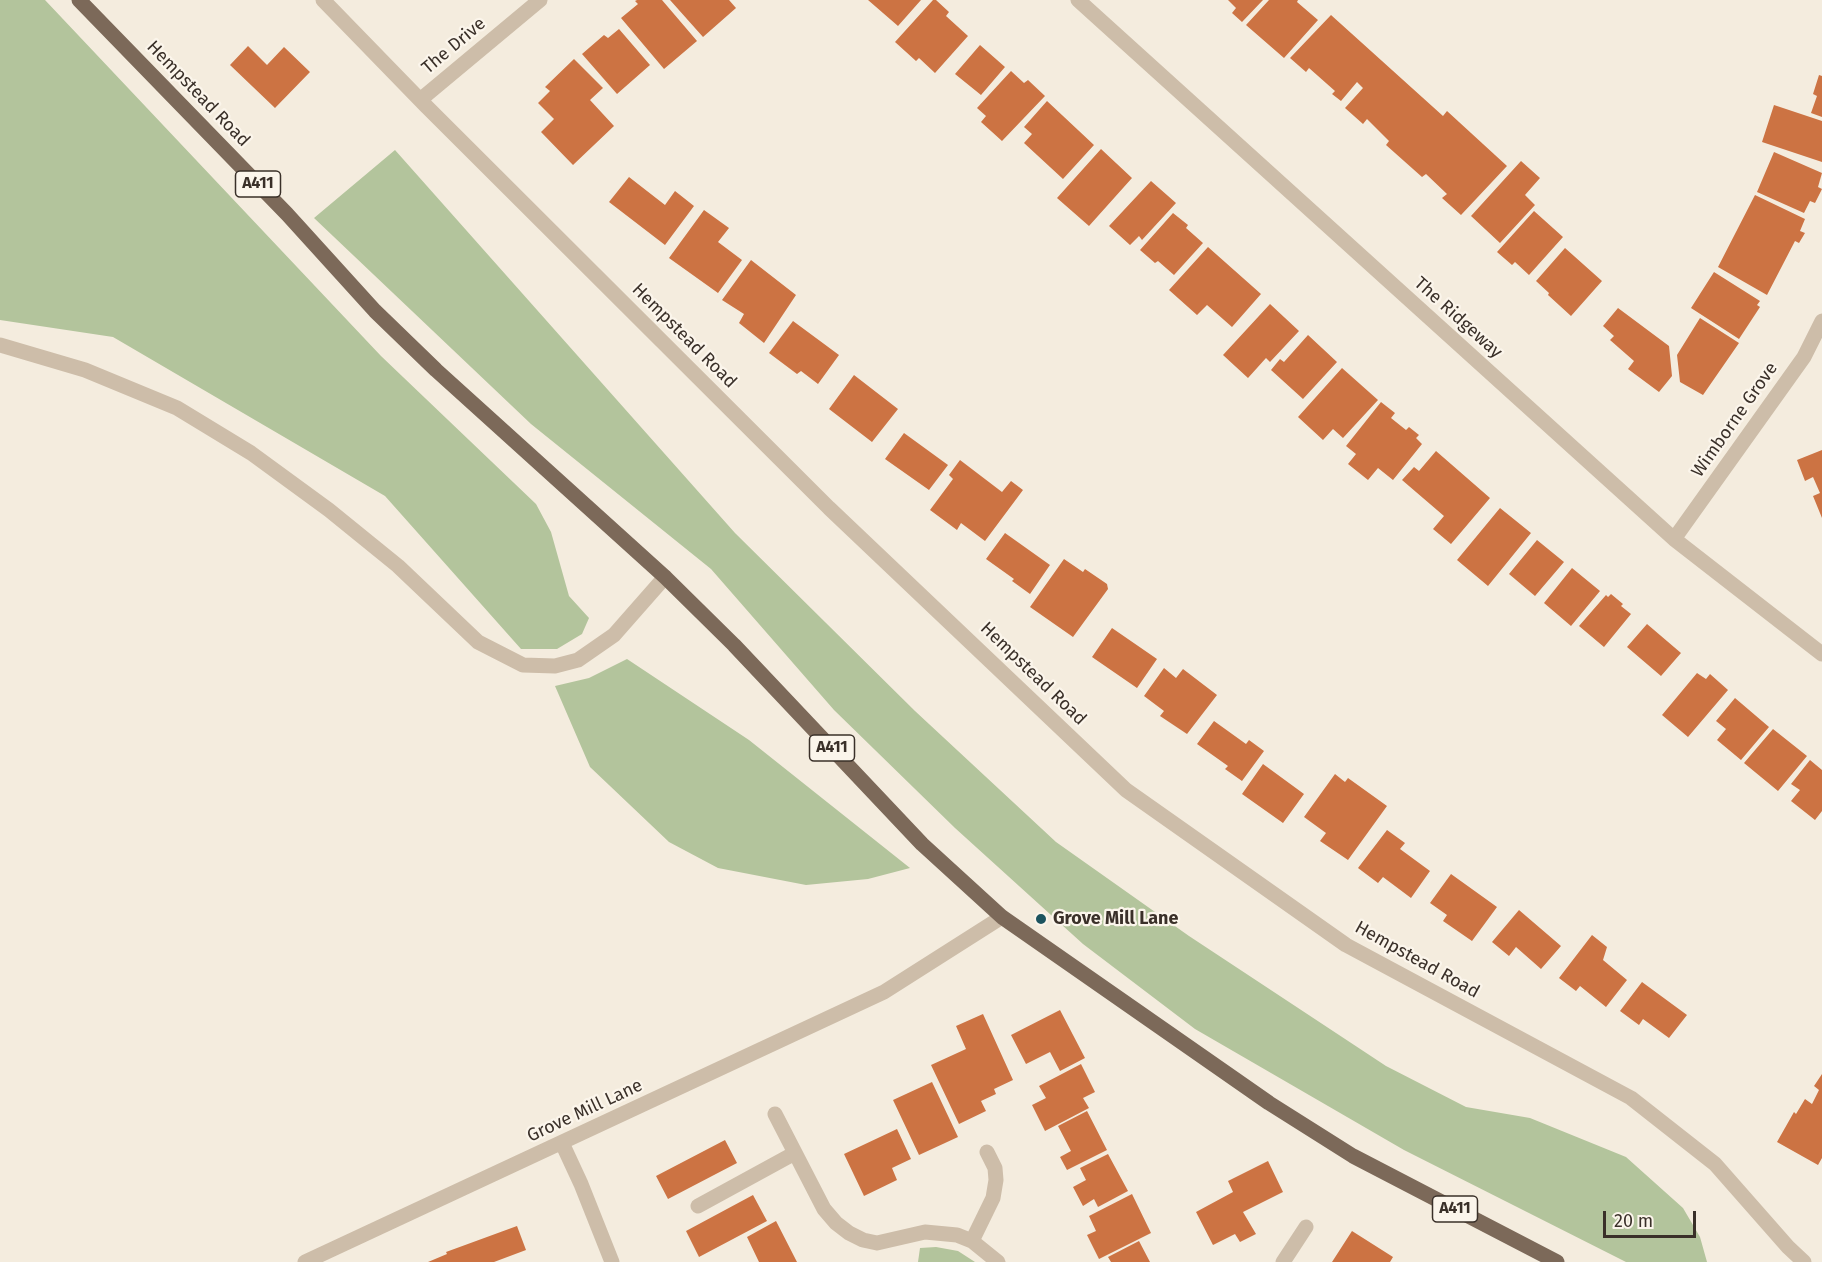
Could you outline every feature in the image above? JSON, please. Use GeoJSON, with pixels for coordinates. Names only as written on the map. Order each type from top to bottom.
{"type":"FeatureCollection","features":[{"type":"Feature","properties":{"kind":"main road","name":"Hempstead Road"},"geometry":{"type":"LineString","coordinates":[[79,0],[287,214],[375,311],[436,370],[665,577],[742,654],[922,844],[1002,917],[1269,1103],[1353,1156],[1557,1262]]}},
{"type":"Feature","properties":{"kind":"street","name":"Hempstead Road"},"geometry":{"type":"LineString","coordinates":[[323,0],[420,100],[829,507],[1126,790],[1346,945],[1631,1098],[1715,1164],[1804,1262]]}},
{"type":"Feature","properties":{"kind":"street","name":"The Drive"},"geometry":{"type":"LineString","coordinates":[[420,100],[540,0]]}},
{"type":"Feature","properties":{"kind":"street","name":"The Ridgeway"},"geometry":{"type":"LineString","coordinates":[[1078,0],[1674,539],[1822,654]]}},
{"type":"Feature","properties":{"kind":"street","name":"Wimborne Grove"},"geometry":{"type":"LineString","coordinates":[[1674,539],[1804,357],[1822,321]]}},
{"type":"Feature","properties":{"kind":"street"},"geometry":{"type":"LineString","coordinates":[[0,345],[85,370],[177,408],[251,453],[329,510],[398,566],[478,642],[523,665],[555,666],[578,660],[614,635],[665,577]]}},
{"type":"Feature","properties":{"kind":"street","name":"Grove Mill Lane"},"geometry":{"type":"LineString","coordinates":[[305,1262],[884,992],[1002,917]]}},
{"type":"Feature","properties":{"kind":"street"},"geometry":{"type":"LineString","coordinates":[[774,1114],[824,1209],[836,1223],[863,1240],[877,1243],[925,1232],[957,1235],[972,1241],[998,1262]]}},
{"type":"Feature","properties":{"kind":"street"},"geometry":{"type":"LineString","coordinates":[[561,1143],[581,1184],[612,1262]]}},
{"type":"Feature","properties":{"kind":"street"},"geometry":{"type":"LineString","coordinates":[[972,1241],[993,1198],[995,1168],[987,1152]]}},
{"type":"Feature","properties":{"kind":"street"},"geometry":{"type":"LineString","coordinates":[[698,1206],[795,1153]]}},
{"type":"Feature","properties":{"kind":"street"},"geometry":{"type":"LineString","coordinates":[[1283,1262],[1306,1227]]}},
{"type":"Feature","properties":{"kind":"green space"},"geometry":{"type":"Polygon","coordinates":[[[0,0],[45,0],[381,356],[536,504],[551,532],[569,596],[589,618],[582,634],[557,649],[521,649],[385,496],[113,337],[0,320],[0,0]]]}},
{"type":"Feature","properties":{"kind":"green space"},"geometry":{"type":"Polygon","coordinates":[[[395,150],[735,533],[915,711],[1056,842],[1189,936],[1386,1066],[1466,1107],[1530,1118],[1626,1157],[1683,1208],[1700,1237],[1707,1262],[1626,1262],[1404,1150],[1195,1029],[1083,944],[955,828],[834,710],[711,569],[531,424],[314,218],[395,150]]]}},
{"type":"Feature","properties":{"kind":"green space"},"geometry":{"type":"Polygon","coordinates":[[[627,659],[749,740],[910,868],[868,879],[806,885],[718,868],[669,842],[590,767],[555,686],[589,678],[627,659]]]}},
{"type":"Feature","properties":{"kind":"green space"},"geometry":{"type":"Polygon","coordinates":[[[936,1247],[958,1251],[975,1262],[918,1262],[920,1248],[936,1247]]]}},
{"type":"Feature","properties":{"kind":"building"},"geometry":{"type":"Polygon","coordinates":[[[662,0],[697,41],[664,69],[621,18],[638,4],[635,1],[662,0]]]}},
{"type":"Feature","properties":{"kind":"building"},"geometry":{"type":"Polygon","coordinates":[[[670,0],[729,0],[736,8],[703,37],[670,0]]]}},
{"type":"Feature","properties":{"kind":"building"},"geometry":{"type":"Polygon","coordinates":[[[868,0],[921,0],[898,26],[868,0]]]}},
{"type":"Feature","properties":{"kind":"building"},"geometry":{"type":"Polygon","coordinates":[[[933,0],[949,12],[946,16],[968,36],[935,73],[919,58],[916,61],[895,42],[933,0]]]}},
{"type":"Feature","properties":{"kind":"building"},"geometry":{"type":"Polygon","coordinates":[[[1228,0],[1263,0],[1242,22],[1232,13],[1236,8],[1228,0]]]}},
{"type":"Feature","properties":{"kind":"building"},"geometry":{"type":"Polygon","coordinates":[[[1269,0],[1298,0],[1297,2],[1318,20],[1284,58],[1246,25],[1269,0]]]}},
{"type":"Feature","properties":{"kind":"building"},"geometry":{"type":"Polygon","coordinates":[[[1331,15],[1443,116],[1447,111],[1507,166],[1461,215],[1442,198],[1447,194],[1426,174],[1422,177],[1386,145],[1389,141],[1367,119],[1363,124],[1345,108],[1363,88],[1357,82],[1341,101],[1332,94],[1335,91],[1309,68],[1306,72],[1290,58],[1331,15]]]}},
{"type":"Feature","properties":{"kind":"building"},"geometry":{"type":"Polygon","coordinates":[[[619,29],[650,65],[617,94],[582,54],[604,35],[608,38],[619,29]]]}},
{"type":"Feature","properties":{"kind":"building"},"geometry":{"type":"Polygon","coordinates":[[[980,45],[1005,67],[981,95],[955,74],[980,45]]]}},
{"type":"Feature","properties":{"kind":"building"},"geometry":{"type":"Polygon","coordinates":[[[248,46],[267,65],[284,47],[310,72],[275,108],[230,65],[248,46]]]}},
{"type":"Feature","properties":{"kind":"building"},"geometry":{"type":"Polygon","coordinates":[[[574,59],[603,88],[590,100],[614,126],[573,165],[541,132],[554,119],[538,103],[550,91],[545,87],[574,59]]]}},
{"type":"Feature","properties":{"kind":"building"},"geometry":{"type":"Polygon","coordinates":[[[1011,71],[1024,83],[1028,80],[1045,96],[1002,141],[981,122],[986,116],[977,108],[1011,71]]]}},
{"type":"Feature","properties":{"kind":"building"},"geometry":{"type":"Polygon","coordinates":[[[1819,75],[1822,76],[1822,117],[1811,113],[1817,96],[1813,94],[1819,75]]]}},
{"type":"Feature","properties":{"kind":"building"},"geometry":{"type":"Polygon","coordinates":[[[1047,101],[1094,145],[1063,179],[1024,143],[1032,134],[1024,127],[1047,101]]]}},
{"type":"Feature","properties":{"kind":"building"},"geometry":{"type":"Polygon","coordinates":[[[1774,105],[1822,121],[1822,162],[1762,142],[1774,105]]]}},
{"type":"Feature","properties":{"kind":"building"},"geometry":{"type":"Polygon","coordinates":[[[1101,149],[1132,178],[1089,226],[1057,198],[1101,149]]]}},
{"type":"Feature","properties":{"kind":"building"},"geometry":{"type":"Polygon","coordinates":[[[1774,152],[1822,173],[1818,187],[1822,189],[1815,203],[1810,201],[1804,213],[1757,192],[1774,152]]]}},
{"type":"Feature","properties":{"kind":"building"},"geometry":{"type":"Polygon","coordinates":[[[1521,161],[1540,178],[1525,195],[1535,205],[1500,243],[1471,216],[1521,161]]]}},
{"type":"Feature","properties":{"kind":"building"},"geometry":{"type":"Polygon","coordinates":[[[629,177],[665,205],[675,191],[694,206],[665,245],[609,202],[629,177]]]}},
{"type":"Feature","properties":{"kind":"building"},"geometry":{"type":"Polygon","coordinates":[[[1151,181],[1176,203],[1142,240],[1139,236],[1130,245],[1109,226],[1151,181]]]}},
{"type":"Feature","properties":{"kind":"building"},"geometry":{"type":"Polygon","coordinates":[[[1755,195],[1805,219],[1800,231],[1805,233],[1799,243],[1795,241],[1767,295],[1718,267],[1755,195]]]}},
{"type":"Feature","properties":{"kind":"building"},"geometry":{"type":"Polygon","coordinates":[[[704,210],[729,228],[718,242],[742,260],[718,293],[669,258],[704,210]]]}},
{"type":"Feature","properties":{"kind":"building"},"geometry":{"type":"Polygon","coordinates":[[[1534,211],[1563,237],[1529,275],[1515,262],[1512,265],[1497,252],[1534,211]]]}},
{"type":"Feature","properties":{"kind":"building"},"geometry":{"type":"Polygon","coordinates":[[[1173,213],[1188,225],[1186,228],[1203,243],[1174,275],[1158,261],[1155,263],[1140,250],[1173,213]]]}},
{"type":"Feature","properties":{"kind":"building"},"geometry":{"type":"Polygon","coordinates":[[[1208,247],[1261,294],[1232,327],[1207,305],[1197,315],[1169,290],[1208,247]]]}},
{"type":"Feature","properties":{"kind":"building"},"geometry":{"type":"Polygon","coordinates":[[[1565,248],[1602,281],[1571,316],[1536,281],[1565,248]]]}},
{"type":"Feature","properties":{"kind":"building"},"geometry":{"type":"Polygon","coordinates":[[[751,260],[796,295],[764,343],[739,323],[744,314],[722,300],[751,260]]]}},
{"type":"Feature","properties":{"kind":"building"},"geometry":{"type":"Polygon","coordinates":[[[1714,272],[1760,301],[1757,305],[1760,307],[1739,339],[1691,308],[1714,272]]]}},
{"type":"Feature","properties":{"kind":"building"},"geometry":{"type":"Polygon","coordinates":[[[1270,304],[1299,331],[1270,362],[1266,358],[1248,378],[1223,355],[1270,304]]]}},
{"type":"Feature","properties":{"kind":"building"},"geometry":{"type":"Polygon","coordinates":[[[1618,308],[1669,346],[1672,376],[1659,392],[1628,369],[1634,361],[1610,340],[1614,336],[1603,326],[1618,308]]]}},
{"type":"Feature","properties":{"kind":"building"},"geometry":{"type":"Polygon","coordinates":[[[1700,318],[1739,343],[1703,395],[1680,382],[1677,355],[1700,318]]]}},
{"type":"Feature","properties":{"kind":"building"},"geometry":{"type":"Polygon","coordinates":[[[793,321],[839,355],[818,384],[801,371],[797,374],[769,353],[793,321]]]}},
{"type":"Feature","properties":{"kind":"building"},"geometry":{"type":"Polygon","coordinates":[[[1308,335],[1337,362],[1303,399],[1271,370],[1280,359],[1284,362],[1308,335]]]}},
{"type":"Feature","properties":{"kind":"building"},"geometry":{"type":"Polygon","coordinates":[[[1342,368],[1378,400],[1343,438],[1333,429],[1323,440],[1298,417],[1342,368]]]}},
{"type":"Feature","properties":{"kind":"building"},"geometry":{"type":"Polygon","coordinates":[[[854,375],[898,409],[872,442],[829,409],[854,375]]]}},
{"type":"Feature","properties":{"kind":"building"},"geometry":{"type":"Polygon","coordinates":[[[1381,402],[1395,413],[1391,418],[1406,430],[1409,427],[1419,435],[1416,438],[1422,444],[1393,480],[1378,468],[1368,480],[1348,464],[1356,454],[1346,446],[1381,402]]]}},
{"type":"Feature","properties":{"kind":"building"},"geometry":{"type":"Polygon","coordinates":[[[904,433],[948,465],[929,490],[885,459],[904,433]]]}},
{"type":"Feature","properties":{"kind":"building"},"geometry":{"type":"Polygon","coordinates":[[[1822,450],[1822,518],[1813,496],[1820,493],[1813,477],[1805,481],[1797,460],[1822,450]]]}},
{"type":"Feature","properties":{"kind":"building"},"geometry":{"type":"Polygon","coordinates":[[[1436,451],[1490,498],[1451,544],[1433,529],[1444,516],[1402,480],[1414,467],[1419,471],[1436,451]]]}},
{"type":"Feature","properties":{"kind":"building"},"geometry":{"type":"Polygon","coordinates":[[[960,460],[1002,492],[1011,481],[1023,490],[985,541],[961,523],[957,530],[930,510],[953,479],[949,475],[960,460]]]}},
{"type":"Feature","properties":{"kind":"building"},"geometry":{"type":"Polygon","coordinates":[[[1500,508],[1531,533],[1488,586],[1457,560],[1500,508]]]}},
{"type":"Feature","properties":{"kind":"building"},"geometry":{"type":"Polygon","coordinates":[[[1005,533],[1050,565],[1030,594],[986,559],[1005,533]]]}},
{"type":"Feature","properties":{"kind":"building"},"geometry":{"type":"Polygon","coordinates":[[[1537,540],[1564,562],[1535,596],[1509,574],[1537,540]]]}},
{"type":"Feature","properties":{"kind":"building"},"geometry":{"type":"Polygon","coordinates":[[[1064,559],[1083,572],[1085,569],[1107,584],[1108,589],[1073,637],[1030,607],[1064,559]]]}},
{"type":"Feature","properties":{"kind":"building"},"geometry":{"type":"Polygon","coordinates":[[[1572,568],[1600,591],[1571,626],[1544,603],[1572,568]]]}},
{"type":"Feature","properties":{"kind":"building"},"geometry":{"type":"Polygon","coordinates":[[[1611,594],[1631,614],[1604,647],[1579,626],[1606,595],[1608,597],[1611,594]]]}},
{"type":"Feature","properties":{"kind":"building"},"geometry":{"type":"Polygon","coordinates":[[[1647,624],[1681,653],[1661,676],[1627,647],[1647,624]]]}},
{"type":"Feature","properties":{"kind":"building"},"geometry":{"type":"Polygon","coordinates":[[[1112,628],[1157,659],[1137,688],[1092,657],[1112,628]]]}},
{"type":"Feature","properties":{"kind":"building"},"geometry":{"type":"Polygon","coordinates":[[[1164,668],[1176,678],[1183,669],[1217,695],[1187,734],[1160,716],[1164,711],[1144,696],[1164,668]]]}},
{"type":"Feature","properties":{"kind":"building"},"geometry":{"type":"Polygon","coordinates":[[[1697,673],[1706,679],[1710,674],[1728,690],[1688,737],[1662,715],[1697,673]]]}},
{"type":"Feature","properties":{"kind":"building"},"geometry":{"type":"Polygon","coordinates":[[[1735,698],[1769,727],[1741,760],[1717,740],[1726,729],[1716,721],[1735,698]]]}},
{"type":"Feature","properties":{"kind":"building"},"geometry":{"type":"Polygon","coordinates":[[[1214,721],[1246,744],[1249,740],[1264,751],[1242,781],[1225,769],[1228,766],[1197,744],[1214,721]]]}},
{"type":"Feature","properties":{"kind":"building"},"geometry":{"type":"Polygon","coordinates":[[[1773,729],[1807,756],[1778,791],[1744,763],[1773,729]]]}},
{"type":"Feature","properties":{"kind":"building"},"geometry":{"type":"Polygon","coordinates":[[[1810,760],[1822,770],[1822,811],[1815,820],[1791,801],[1800,790],[1791,784],[1810,760]]]}},
{"type":"Feature","properties":{"kind":"building"},"geometry":{"type":"Polygon","coordinates":[[[1263,764],[1304,794],[1283,823],[1242,794],[1263,764]]]}},
{"type":"Feature","properties":{"kind":"building"},"geometry":{"type":"Polygon","coordinates":[[[1335,774],[1345,782],[1348,778],[1387,806],[1348,860],[1320,841],[1326,833],[1304,817],[1335,774]]]}},
{"type":"Feature","properties":{"kind":"building"},"geometry":{"type":"Polygon","coordinates":[[[1387,830],[1405,843],[1400,849],[1430,871],[1411,898],[1383,877],[1378,883],[1358,868],[1387,830]]]}},
{"type":"Feature","properties":{"kind":"building"},"geometry":{"type":"Polygon","coordinates":[[[1451,874],[1497,907],[1472,941],[1443,921],[1447,915],[1430,903],[1451,874]]]}},
{"type":"Feature","properties":{"kind":"building"},"geometry":{"type":"Polygon","coordinates":[[[1519,910],[1561,946],[1541,969],[1516,947],[1509,956],[1492,942],[1519,910]]]}},
{"type":"Feature","properties":{"kind":"building"},"geometry":{"type":"Polygon","coordinates":[[[1592,935],[1607,947],[1603,960],[1627,980],[1606,1007],[1580,986],[1576,991],[1559,978],[1592,935]]]}},
{"type":"Feature","properties":{"kind":"building"},"geometry":{"type":"Polygon","coordinates":[[[1642,982],[1687,1015],[1669,1038],[1643,1019],[1639,1025],[1620,1011],[1642,982]]]}},
{"type":"Feature","properties":{"kind":"building"},"geometry":{"type":"Polygon","coordinates":[[[1060,1010],[1085,1058],[1060,1071],[1050,1052],[1026,1064],[1011,1035],[1060,1010]]]}},
{"type":"Feature","properties":{"kind":"building"},"geometry":{"type":"Polygon","coordinates":[[[983,1014],[1013,1080],[994,1089],[996,1094],[981,1101],[986,1111],[959,1124],[931,1065],[966,1049],[956,1026],[983,1014]]]}},
{"type":"Feature","properties":{"kind":"building"},"geometry":{"type":"Polygon","coordinates":[[[1081,1064],[1095,1092],[1083,1098],[1089,1108],[1045,1131],[1032,1105],[1046,1098],[1039,1086],[1081,1064]]]}},
{"type":"Feature","properties":{"kind":"building"},"geometry":{"type":"Polygon","coordinates":[[[1822,1074],[1822,1158],[1818,1165],[1777,1142],[1794,1112],[1796,1114],[1805,1099],[1812,1104],[1819,1090],[1814,1086],[1822,1074]]]}},
{"type":"Feature","properties":{"kind":"building"},"geometry":{"type":"Polygon","coordinates":[[[932,1082],[958,1137],[919,1155],[893,1100],[932,1082]]]}},
{"type":"Feature","properties":{"kind":"building"},"geometry":{"type":"Polygon","coordinates":[[[1087,1111],[1107,1150],[1067,1170],[1060,1157],[1071,1151],[1058,1126],[1087,1111]]]}},
{"type":"Feature","properties":{"kind":"building"},"geometry":{"type":"Polygon","coordinates":[[[897,1129],[911,1159],[892,1168],[897,1180],[864,1196],[844,1154],[897,1129]]]}},
{"type":"Feature","properties":{"kind":"building"},"geometry":{"type":"Polygon","coordinates":[[[725,1140],[737,1163],[668,1199],[656,1176],[725,1140]]]}},
{"type":"Feature","properties":{"kind":"building"},"geometry":{"type":"Polygon","coordinates":[[[1108,1154],[1128,1191],[1098,1207],[1094,1199],[1083,1206],[1073,1187],[1086,1180],[1080,1168],[1108,1154]]]}},
{"type":"Feature","properties":{"kind":"building"},"geometry":{"type":"Polygon","coordinates":[[[1268,1161],[1283,1192],[1243,1212],[1256,1234],[1240,1242],[1235,1234],[1213,1245],[1196,1212],[1233,1192],[1228,1181],[1268,1161]]]}},
{"type":"Feature","properties":{"kind":"building"},"geometry":{"type":"Polygon","coordinates":[[[1132,1194],[1151,1233],[1099,1259],[1087,1235],[1096,1231],[1089,1216],[1132,1194]]]}},
{"type":"Feature","properties":{"kind":"building"},"geometry":{"type":"Polygon","coordinates":[[[753,1195],[767,1221],[699,1257],[686,1231],[753,1195]]]}},
{"type":"Feature","properties":{"kind":"building"},"geometry":{"type":"Polygon","coordinates":[[[776,1221],[797,1262],[759,1262],[747,1237],[776,1221]]]}},
{"type":"Feature","properties":{"kind":"building"},"geometry":{"type":"Polygon","coordinates":[[[517,1226],[526,1250],[494,1262],[428,1262],[447,1254],[446,1252],[517,1226]]]}},
{"type":"Feature","properties":{"kind":"building"},"geometry":{"type":"Polygon","coordinates":[[[1352,1231],[1393,1257],[1390,1262],[1332,1262],[1352,1231]]]}},
{"type":"Feature","properties":{"kind":"building"},"geometry":{"type":"Polygon","coordinates":[[[1139,1241],[1150,1262],[1111,1262],[1108,1257],[1139,1241]]]}},
{"type":"Feature","properties":{"kind":"place","name":"Grove Mill Lane"},"geometry":{"type":"Point","coordinates":[1041,919]}}]}
